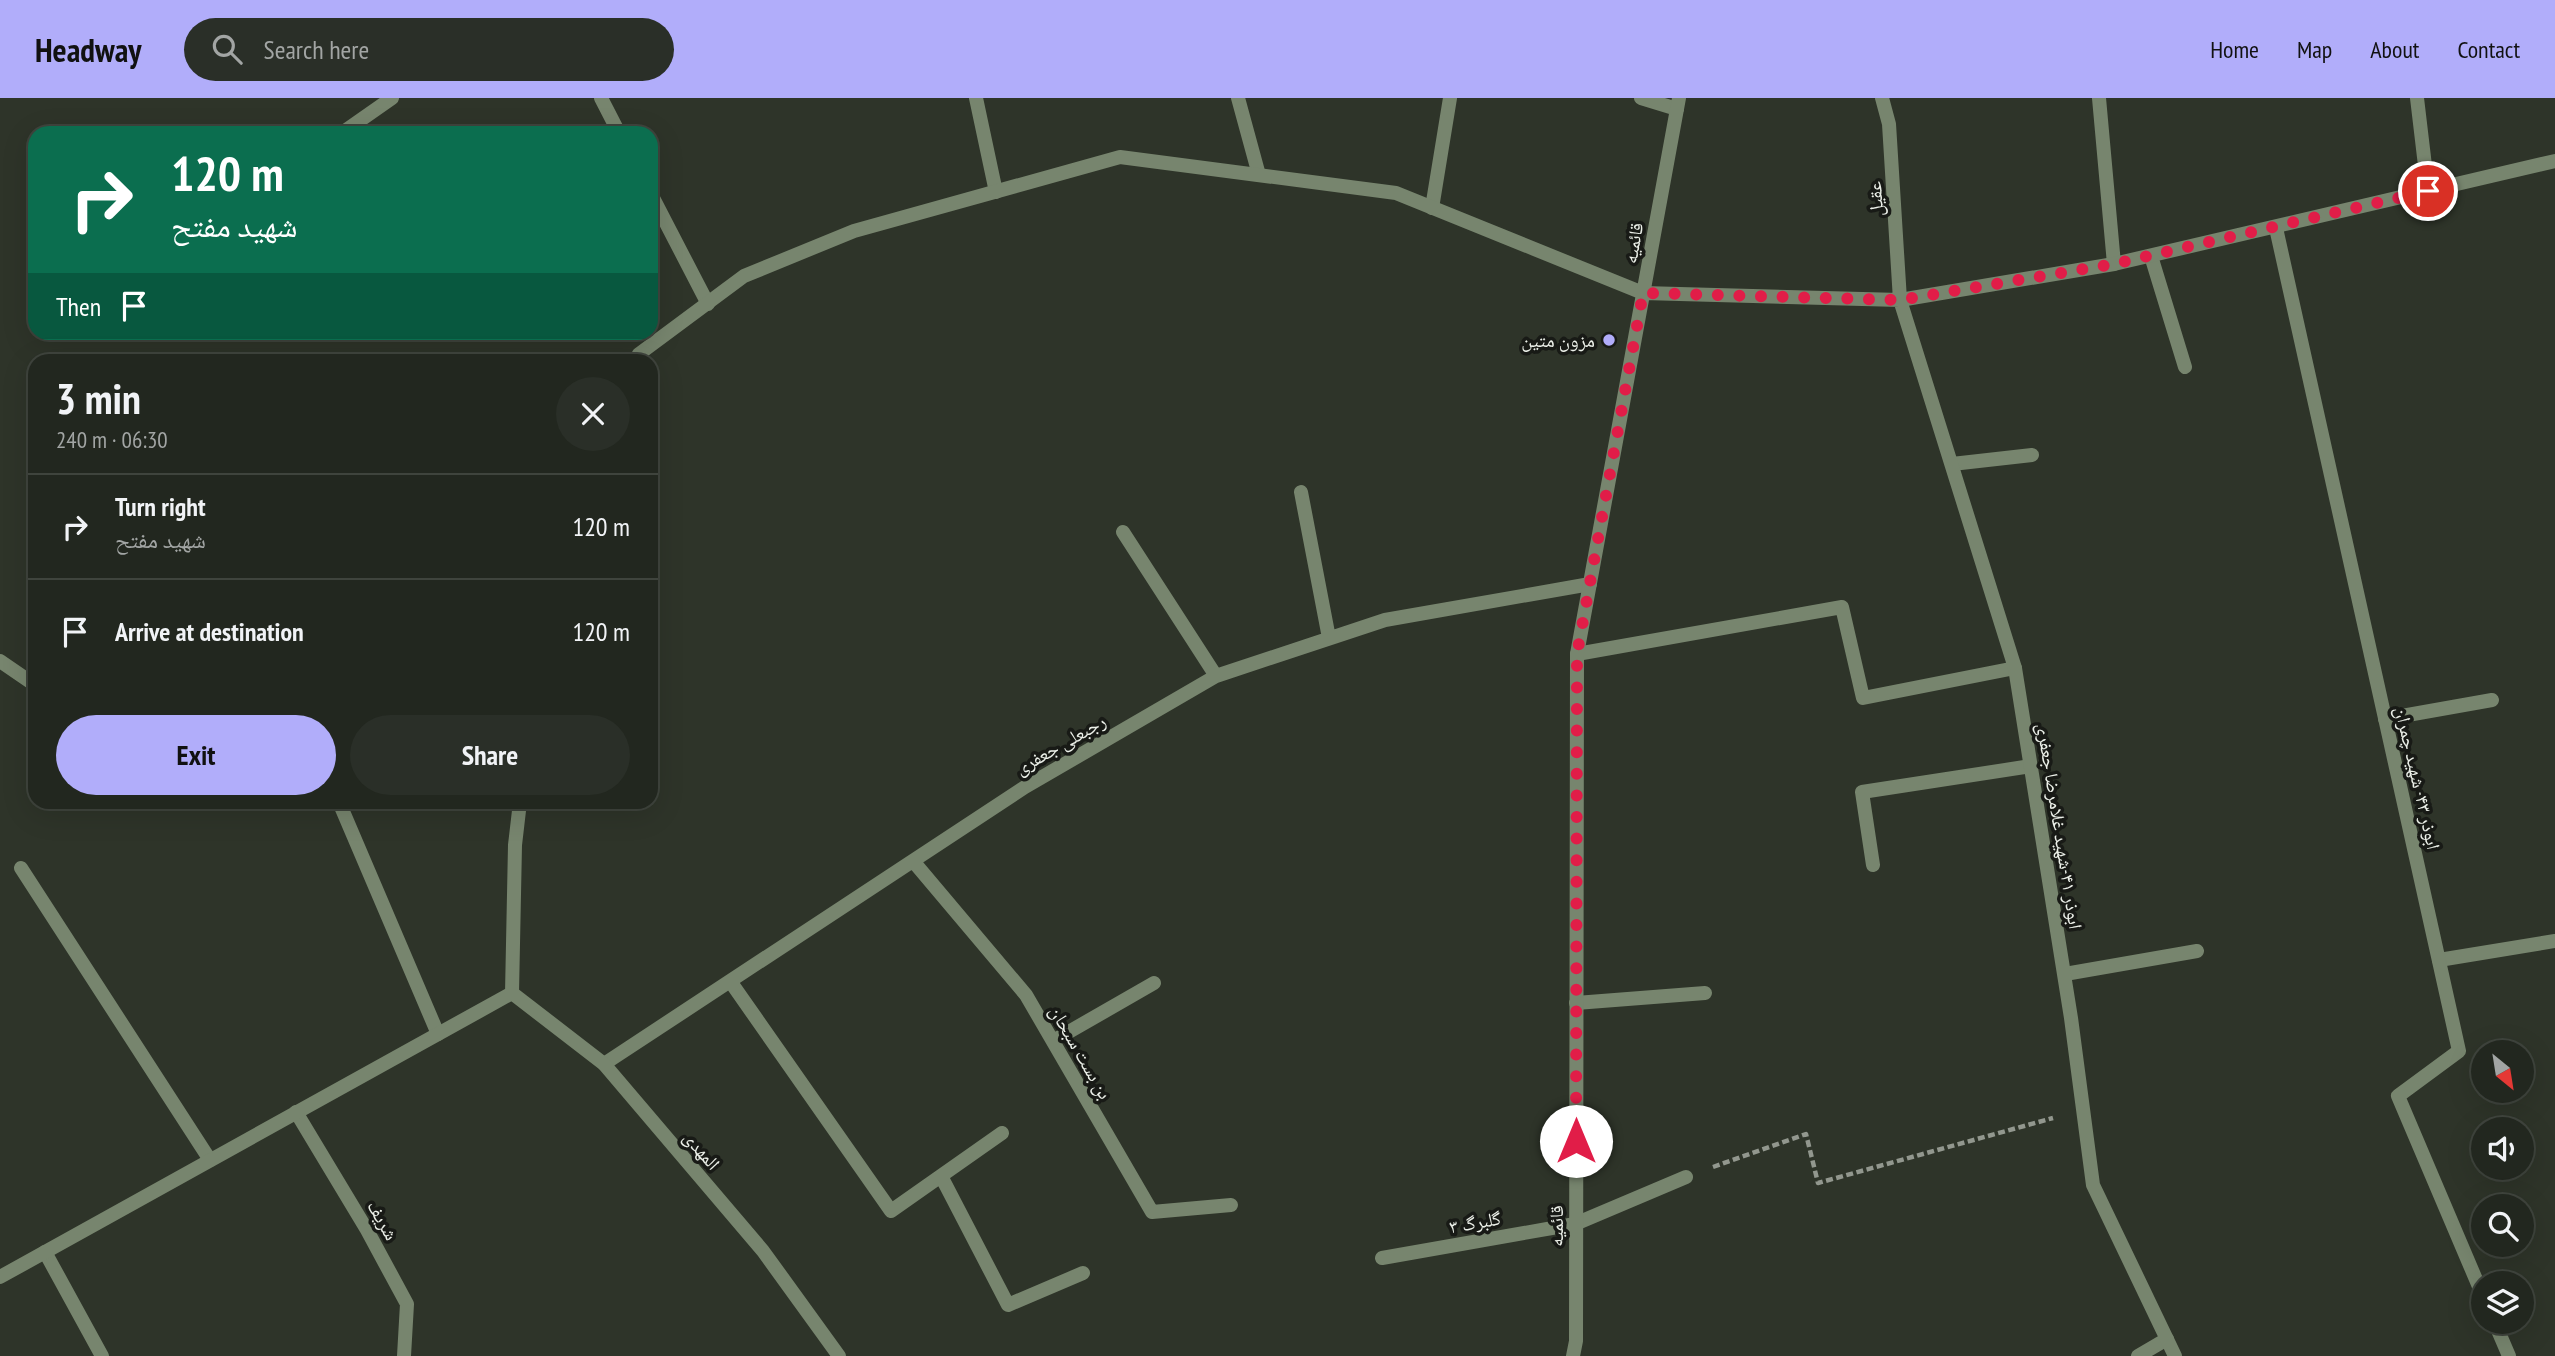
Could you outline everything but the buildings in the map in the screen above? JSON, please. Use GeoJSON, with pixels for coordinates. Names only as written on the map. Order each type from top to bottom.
{"type":"FeatureCollection","features":[{"type":"Feature","properties":{"kind":"street"},"geometry":{"type":"LineString","coordinates":[[352,126],[393,98]]}},
{"type":"Feature","properties":{"kind":"street"},"geometry":{"type":"LineString","coordinates":[[601,98],[615,126]]}},
{"type":"Feature","properties":{"kind":"street"},"geometry":{"type":"LineString","coordinates":[[976,98],[996,192]]}},
{"type":"Feature","properties":{"kind":"street"},"geometry":{"type":"LineString","coordinates":[[1238,98],[1259,175]]}},
{"type":"Feature","properties":{"kind":"street"},"geometry":{"type":"LineString","coordinates":[[1432,208],[1450,98]]}},
{"type":"Feature","properties":{"kind":"street"},"geometry":{"type":"LineString","coordinates":[[1641,98],[1678,104]]}},
{"type":"Feature","properties":{"kind":"street","name":"عقیل"},"geometry":{"type":"LineString","coordinates":[[1882,98],[1889,124],[1900,300]]}},
{"type":"Feature","properties":{"kind":"street"},"geometry":{"type":"LineString","coordinates":[[2099,98],[2114,264]]}},
{"type":"Feature","properties":{"kind":"street"},"geometry":{"type":"LineString","coordinates":[[2417,98],[2428,191]]}},
{"type":"Feature","properties":{"kind":"street","name":"قائمیه"},"geometry":{"type":"LineString","coordinates":[[1573,1356],[1576,1341],[1577,654],[1678,104]]}},
{"type":"Feature","properties":{"kind":"street"},"geometry":{"type":"LineString","coordinates":[[639,354],[744,276],[854,232],[1120,157],[1396,193],[1643,293],[1900,300],[2114,264],[2555,161]]}},
{"type":"Feature","properties":{"kind":"street"},"geometry":{"type":"LineString","coordinates":[[658,208],[708,304]]}},
{"type":"Feature","properties":{"kind":"street","name":"ابوذر ۴۳- شهید چمران"},"geometry":{"type":"LineString","coordinates":[[2276,228],[2459,1051],[2398,1096],[2472,1271]]}},
{"type":"Feature","properties":{"kind":"street"},"geometry":{"type":"LineString","coordinates":[[2151,256],[2185,367]]}},
{"type":"Feature","properties":{"kind":"street","name":"ابوذر ۴۱-شهید غلامرضا جعفری"},"geometry":{"type":"LineString","coordinates":[[1900,300],[2015,668],[2065,974],[2093,1185],[2175,1356]]}},
{"type":"Feature","properties":{"kind":"street"},"geometry":{"type":"LineString","coordinates":[[1952,464],[2032,455]]}},
{"type":"Feature","properties":{"kind":"street"},"geometry":{"type":"LineString","coordinates":[[1301,492],[1329,638]]}},
{"type":"Feature","properties":{"kind":"street"},"geometry":{"type":"LineString","coordinates":[[1123,532],[1216,676]]}},
{"type":"Feature","properties":{"kind":"street","name":"رجبعلی جعفری"},"geometry":{"type":"LineString","coordinates":[[604,1065],[1025,787],[1216,676],[1385,620],[1590,584]]}},
{"type":"Feature","properties":{"kind":"street"},"geometry":{"type":"LineString","coordinates":[[1577,654],[1842,607],[1863,698],[2015,668]]}},
{"type":"Feature","properties":{"kind":"street"},"geometry":{"type":"LineString","coordinates":[[0,661],[28,680]]}},
{"type":"Feature","properties":{"kind":"street"},"geometry":{"type":"LineString","coordinates":[[2385,719],[2492,700]]}},
{"type":"Feature","properties":{"kind":"street"},"geometry":{"type":"LineString","coordinates":[[1873,865],[1862,792],[2031,766]]}},
{"type":"Feature","properties":{"kind":"street"},"geometry":{"type":"LineString","coordinates":[[342,809],[438,1034]]}},
{"type":"Feature","properties":{"kind":"street"},"geometry":{"type":"LineString","coordinates":[[0,1277],[512,993],[515,845],[519,809]]}},
{"type":"Feature","properties":{"kind":"street","name":"بن بست سبحان"},"geometry":{"type":"LineString","coordinates":[[913,861],[1026,995],[1152,1212],[1231,1205]]}},
{"type":"Feature","properties":{"kind":"street"},"geometry":{"type":"LineString","coordinates":[[21,868],[210,1160]]}},
{"type":"Feature","properties":{"kind":"street"},"geometry":{"type":"LineString","coordinates":[[2439,960],[2555,941]]}},
{"type":"Feature","properties":{"kind":"street"},"geometry":{"type":"LineString","coordinates":[[2065,974],[2197,951]]}},
{"type":"Feature","properties":{"kind":"street"},"geometry":{"type":"LineString","coordinates":[[730,981],[891,1211],[1002,1133]]}},
{"type":"Feature","properties":{"kind":"street"},"geometry":{"type":"LineString","coordinates":[[1053,1041],[1154,983]]}},
{"type":"Feature","properties":{"kind":"street","name":"المهدی"},"geometry":{"type":"LineString","coordinates":[[512,993],[604,1065],[763,1251],[839,1356]]}},
{"type":"Feature","properties":{"kind":"street"},"geometry":{"type":"LineString","coordinates":[[1576,1003],[1704,993]]}},
{"type":"Feature","properties":{"kind":"street","name":"شریف"},"geometry":{"type":"LineString","coordinates":[[296,1112],[368,1230],[407,1304],[404,1356]]}},
{"type":"Feature","properties":{"kind":"street"},"geometry":{"type":"LineString","coordinates":[[941,1176],[1008,1305],[1083,1273]]}},
{"type":"Feature","properties":{"kind":"street","name":"گلبرگ ۳"},"geometry":{"type":"LineString","coordinates":[[1382,1258],[1575,1224],[1686,1177]]}},
{"type":"Feature","properties":{"kind":"street"},"geometry":{"type":"LineString","coordinates":[[45,1252],[102,1356]]}},
{"type":"Feature","properties":{"kind":"street"},"geometry":{"type":"LineString","coordinates":[[2500,1334],[2509,1356]]}},
{"type":"Feature","properties":{"kind":"street"},"geometry":{"type":"LineString","coordinates":[[2138,1356],[2167,1339]]}},
{"type":"Feature","properties":{"kind":"path"},"geometry":{"type":"LineString","coordinates":[[1686,1177],[1807,1134],[1818,1183],[2083,1109]]}},
{"type":"Feature","properties":{"kind":"place","name":"مزون متین"},"geometry":{"type":"Point","coordinates":[1609,340]}},
{"type":"Feature","properties":{"kind":"route"},"geometry":{"type":"LineString","coordinates":[[1576,1141],[1577,654],[1643,293],[1900,300],[2114,264],[2428,191]]}}]}
